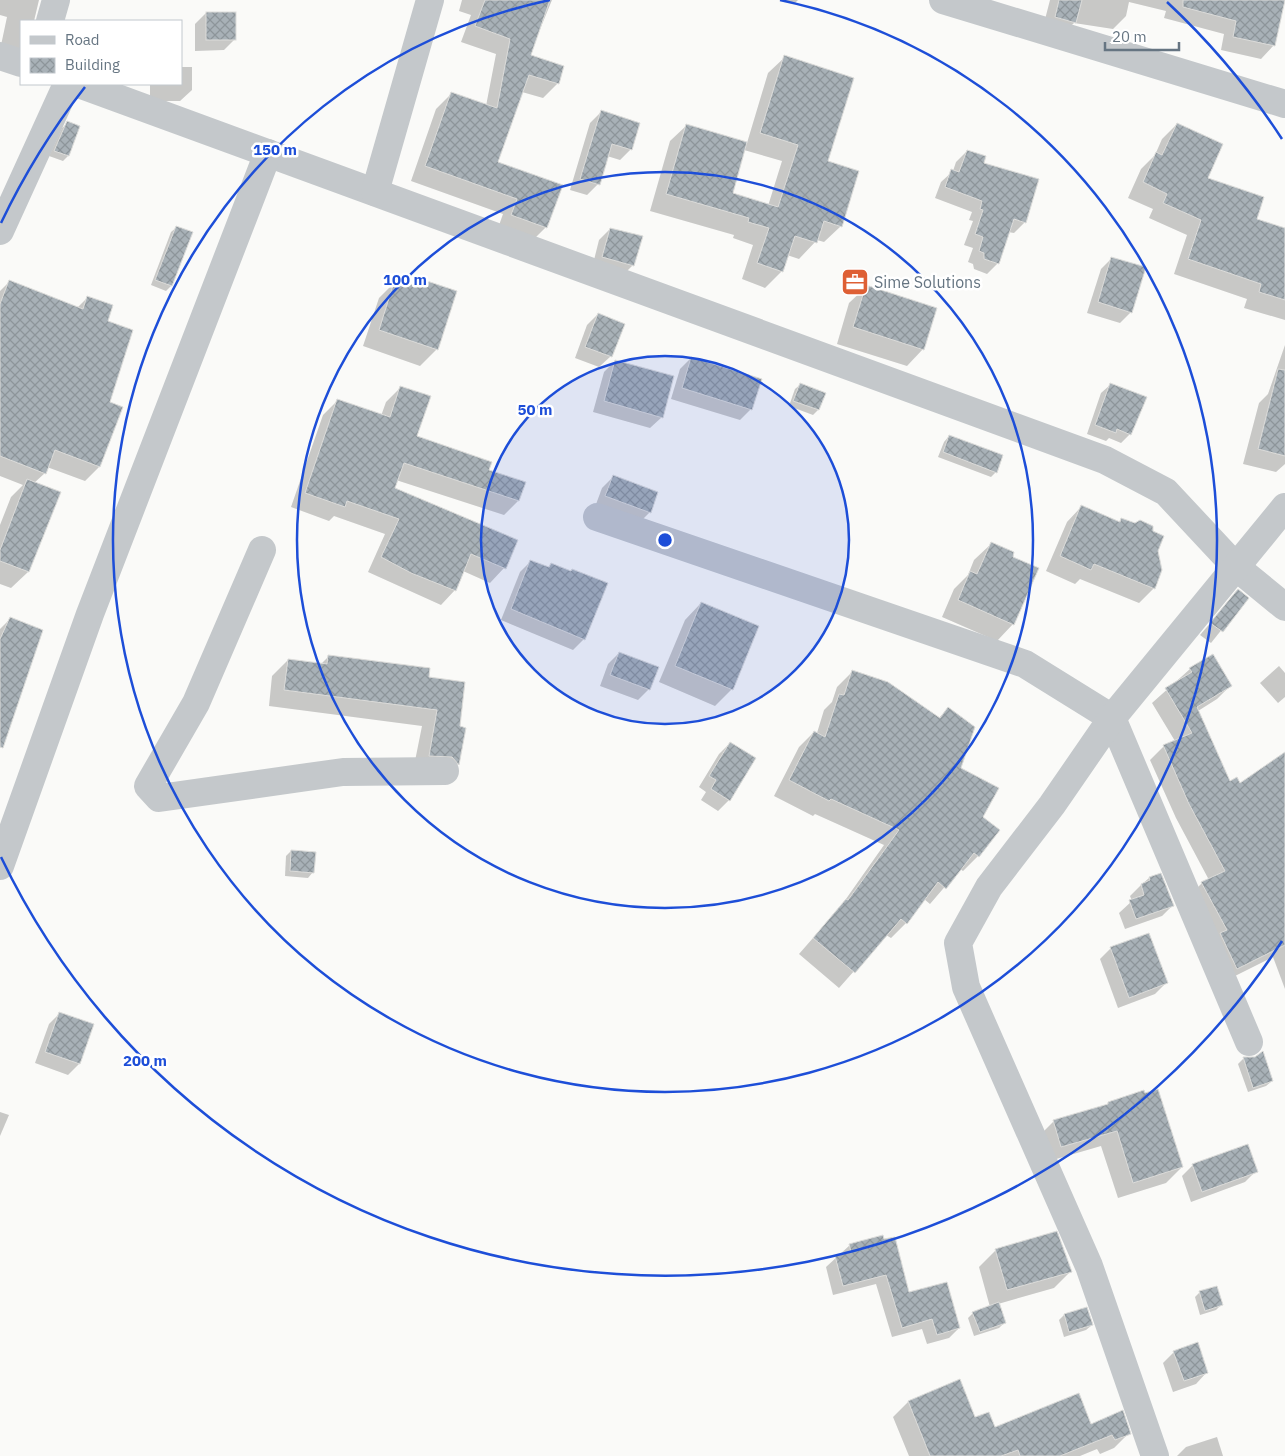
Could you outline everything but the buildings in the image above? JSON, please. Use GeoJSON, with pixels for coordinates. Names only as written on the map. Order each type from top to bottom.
{"type":"FeatureCollection","features":[{"type":"Feature","properties":{"kind":"street"},"geometry":{"type":"LineString","coordinates":[[50,20],[56,0]]}},
{"type":"Feature","properties":{"kind":"street"},"geometry":{"type":"LineString","coordinates":[[375,192],[430,0]]}},
{"type":"Feature","properties":{"kind":"street"},"geometry":{"type":"LineString","coordinates":[[952,1],[1285,104]]}},
{"type":"Feature","properties":{"kind":"street"},"geometry":{"type":"LineString","coordinates":[[0,56],[20,63]]}},
{"type":"Feature","properties":{"kind":"street"},"geometry":{"type":"LineString","coordinates":[[0,231],[67,85]]}},
{"type":"Feature","properties":{"kind":"street"},"geometry":{"type":"LineString","coordinates":[[82,85],[1105,460],[1166,492],[1236,567],[1285,607]]}},
{"type":"Feature","properties":{"kind":"street"},"geometry":{"type":"LineString","coordinates":[[0,866],[90,614],[268,153]]}},
{"type":"Feature","properties":{"kind":"street"},"geometry":{"type":"LineString","coordinates":[[1155,1456],[1089,1266],[966,987],[958,943],[989,887],[1052,805],[1112,718],[1285,507]]}},
{"type":"Feature","properties":{"kind":"street"},"geometry":{"type":"LineString","coordinates":[[597,516],[1025,664],[1112,718],[1249,1042]]}},
{"type":"Feature","properties":{"kind":"street"},"geometry":{"type":"LineString","coordinates":[[262,550],[196,703],[148,786],[159,798],[343,772],[445,771]]}},
{"type":"Feature","properties":{"kind":"place","name":"Sime Solutions"},"geometry":{"type":"Point","coordinates":[855,282]}}]}
